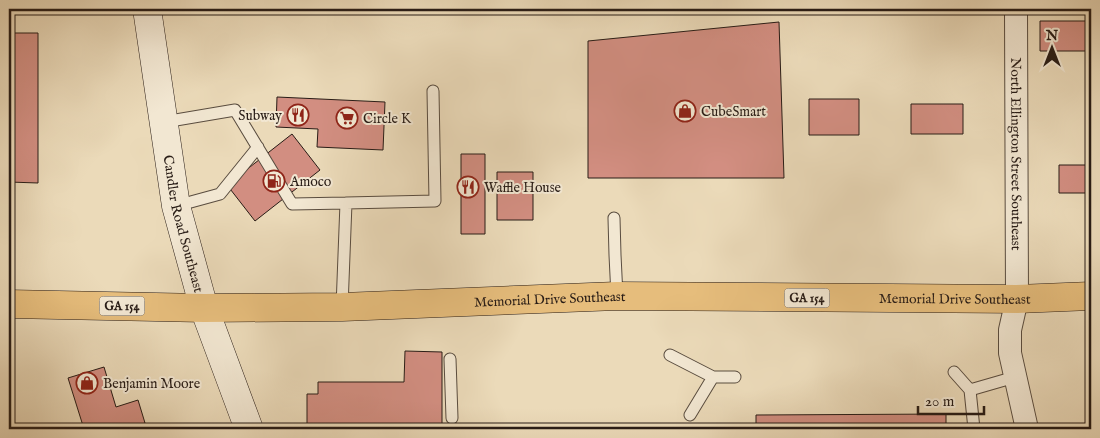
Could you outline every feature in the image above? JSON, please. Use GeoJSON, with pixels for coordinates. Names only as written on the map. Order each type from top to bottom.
{"type":"FeatureCollection","features":[{"type":"Feature","properties":{"kind":"main road","name":"Candler Road Southeast"},"geometry":{"type":"LineString","coordinates":[[147,9],[176,206],[204,308],[249,429]]}},
{"type":"Feature","properties":{"kind":"main road","name":"Memorial Drive Southeast"},"geometry":{"type":"LineString","coordinates":[[9,304],[204,308],[342,307],[617,296],[1017,299],[1091,296]]}},
{"type":"Feature","properties":{"kind":"street","name":"North Ellington Street Southeast"},"geometry":{"type":"LineString","coordinates":[[1016,9],[1017,299],[1010,330],[1010,353],[1026,429]]}},
{"type":"Feature","properties":{"kind":"lane"},"geometry":{"type":"LineString","coordinates":[[164,122],[235,110],[292,204],[435,201],[433,91]]}},
{"type":"Feature","properties":{"kind":"lane"},"geometry":{"type":"LineString","coordinates":[[176,206],[220,194],[258,147]]}},
{"type":"Feature","properties":{"kind":"lane"},"geometry":{"type":"LineString","coordinates":[[342,307],[346,203]]}},
{"type":"Feature","properties":{"kind":"lane"},"geometry":{"type":"LineString","coordinates":[[614,218],[617,296]]}},
{"type":"Feature","properties":{"kind":"lane"},"geometry":{"type":"LineString","coordinates":[[670,355],[713,377],[735,377]]}},
{"type":"Feature","properties":{"kind":"lane"},"geometry":{"type":"LineString","coordinates":[[450,359],[452,418]]}},
{"type":"Feature","properties":{"kind":"lane"},"geometry":{"type":"LineString","coordinates":[[954,372],[970,390],[974,429]]}},
{"type":"Feature","properties":{"kind":"lane"},"geometry":{"type":"LineString","coordinates":[[690,415],[713,377]]}},
{"type":"Feature","properties":{"kind":"lane"},"geometry":{"type":"LineString","coordinates":[[970,390],[1015,377]]}},
{"type":"Feature","properties":{"kind":"building"},"geometry":{"type":"Polygon","coordinates":[[[1040,21],[1091,21],[1091,51],[1040,51],[1040,21]]]}},
{"type":"Feature","properties":{"kind":"building","name":"CubeSmart"},"geometry":{"type":"Polygon","coordinates":[[[779,22],[784,178],[588,178],[588,41],[779,22]]]}},
{"type":"Feature","properties":{"kind":"building"},"geometry":{"type":"Polygon","coordinates":[[[9,33],[38,33],[38,183],[9,182],[9,33]]]}},
{"type":"Feature","properties":{"kind":"building"},"geometry":{"type":"Polygon","coordinates":[[[277,97],[385,102],[383,150],[317,147],[318,129],[276,127],[277,97]]]}},
{"type":"Feature","properties":{"kind":"building"},"geometry":{"type":"Polygon","coordinates":[[[809,99],[859,99],[859,135],[809,135],[809,99]]]}},
{"type":"Feature","properties":{"kind":"building"},"geometry":{"type":"Polygon","coordinates":[[[911,104],[963,104],[963,134],[911,134],[911,104]]]}},
{"type":"Feature","properties":{"kind":"building"},"geometry":{"type":"Polygon","coordinates":[[[292,134],[320,170],[255,221],[227,185],[292,134]]]}},
{"type":"Feature","properties":{"kind":"building"},"geometry":{"type":"Polygon","coordinates":[[[461,154],[485,154],[485,234],[461,234],[461,154]]]}},
{"type":"Feature","properties":{"kind":"building"},"geometry":{"type":"Polygon","coordinates":[[[1059,165],[1091,165],[1091,193],[1059,193],[1059,165]]]}},
{"type":"Feature","properties":{"kind":"building"},"geometry":{"type":"Polygon","coordinates":[[[497,172],[533,172],[533,220],[497,220],[497,172]]]}},
{"type":"Feature","properties":{"kind":"building"},"geometry":{"type":"Polygon","coordinates":[[[405,351],[442,352],[442,429],[307,429],[307,394],[318,394],[318,382],[404,382],[405,351]]]}},
{"type":"Feature","properties":{"kind":"building"},"geometry":{"type":"Polygon","coordinates":[[[104,367],[116,407],[138,400],[145,423],[124,429],[84,429],[68,378],[104,367]]]}},
{"type":"Feature","properties":{"kind":"building"},"geometry":{"type":"Polygon","coordinates":[[[946,414],[946,429],[756,429],[756,415],[946,414]]]}},
{"type":"Feature","properties":{"kind":"place","name":"CubeSmart"},"geometry":{"type":"Point","coordinates":[685,111]}},
{"type":"Feature","properties":{"kind":"place","name":"Subway"},"geometry":{"type":"Point","coordinates":[298,115]}},
{"type":"Feature","properties":{"kind":"place","name":"Circle K"},"geometry":{"type":"Point","coordinates":[347,118]}},
{"type":"Feature","properties":{"kind":"place","name":"Amoco"},"geometry":{"type":"Point","coordinates":[274,181]}},
{"type":"Feature","properties":{"kind":"place","name":"Waffle House"},"geometry":{"type":"Point","coordinates":[468,187]}},
{"type":"Feature","properties":{"kind":"place","name":"Benjamin Moore"},"geometry":{"type":"Point","coordinates":[87,383]}}]}
